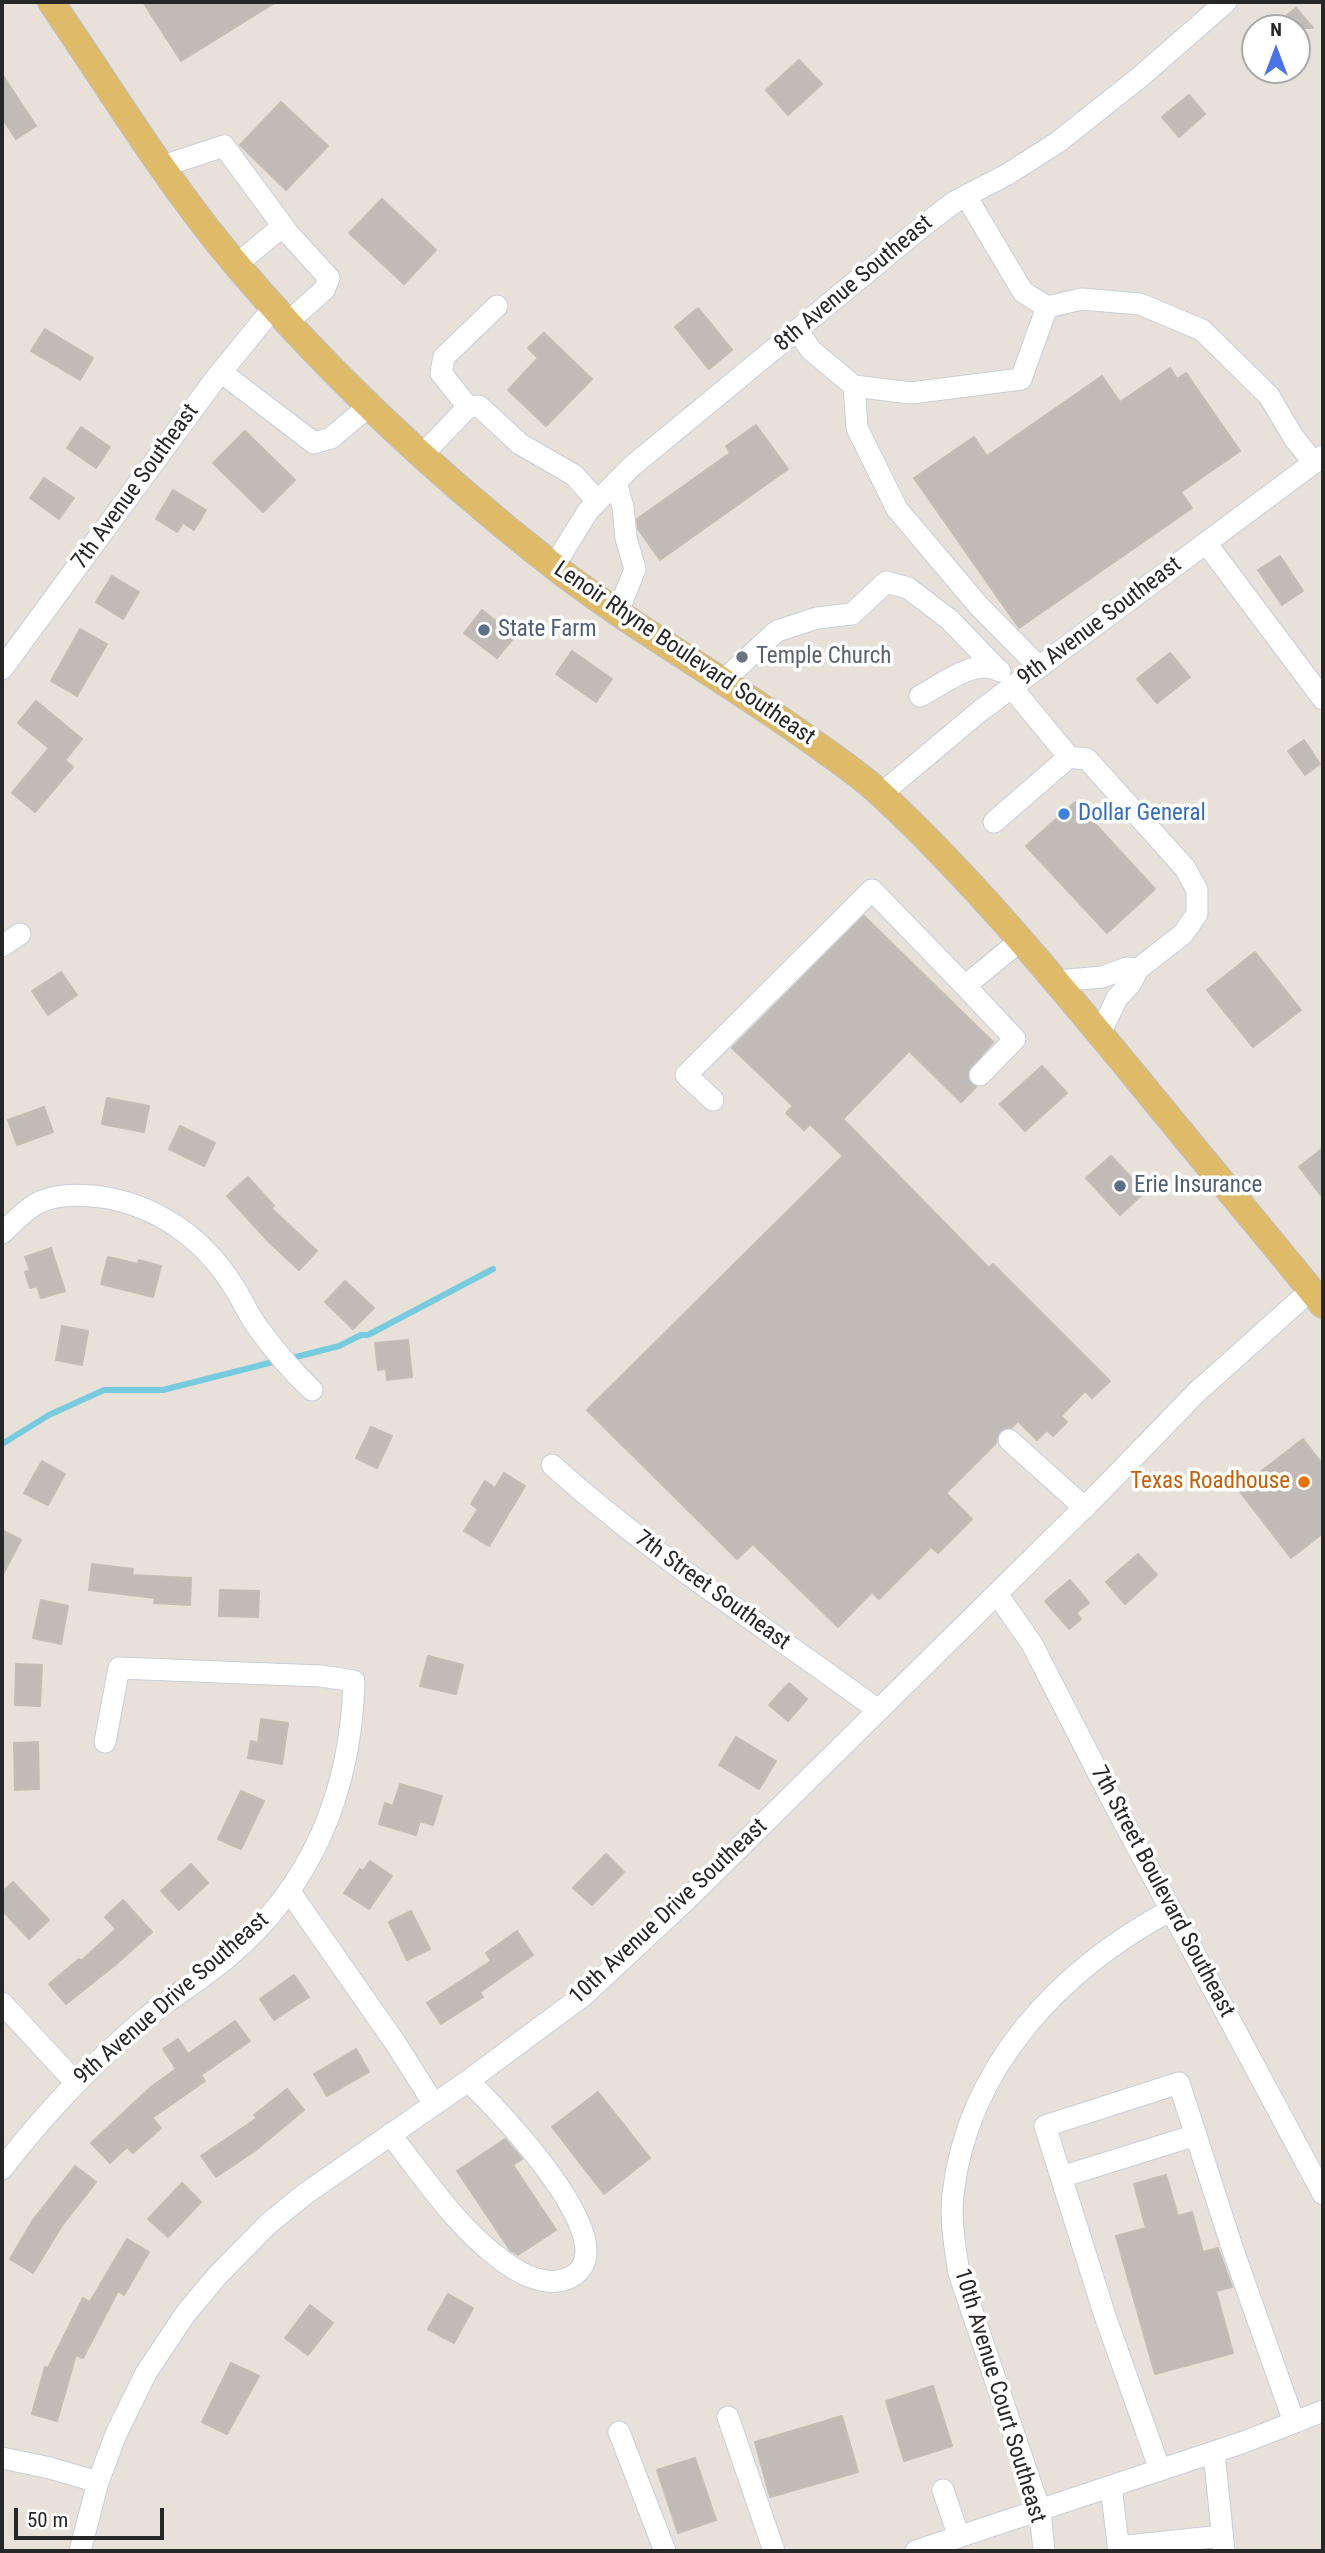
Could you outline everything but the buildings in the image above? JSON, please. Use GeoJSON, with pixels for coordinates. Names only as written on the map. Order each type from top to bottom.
{"type":"FeatureCollection","features":[{"type":"Feature","properties":{"kind":"main road","name":"Lenoir Rhyne Boulevard Southeast"},"geometry":{"type":"LineString","coordinates":[[51,2],[163,166],[237,264],[281,315],[369,406],[554,566],[618,612],[815,743],[881,794],[1021,940],[1317,1298]]}},
{"type":"Feature","properties":{"kind":"street","name":"8th Avenue Southeast"},"geometry":{"type":"LineString","coordinates":[[554,566],[570,537],[597,501],[616,482],[928,222],[966,196],[1008,174],[1058,142],[1140,77],[1226,2]]}},
{"type":"Feature","properties":{"kind":"street"},"geometry":{"type":"LineString","coordinates":[[163,166],[224,146],[283,226],[237,264]]}},
{"type":"Feature","properties":{"kind":"street"},"geometry":{"type":"LineString","coordinates":[[966,196],[1023,292],[1047,307],[1082,299],[1140,304],[1202,330],[1269,396],[1294,438],[1319,460]]}},
{"type":"Feature","properties":{"kind":"street","name":"7th Avenue Southeast"},"geometry":{"type":"LineString","coordinates":[[2,669],[221,372],[281,315],[324,290],[329,278],[283,226]]}},
{"type":"Feature","properties":{"kind":"street"},"geometry":{"type":"LineString","coordinates":[[468,407],[441,373],[444,357],[497,306]]}},
{"type":"Feature","properties":{"kind":"street"},"geometry":{"type":"LineString","coordinates":[[798,331],[811,351],[854,386],[911,393],[1021,379],[1047,307]]}},
{"type":"Feature","properties":{"kind":"street"},"geometry":{"type":"LineString","coordinates":[[221,372],[314,443],[331,438],[369,406]]}},
{"type":"Feature","properties":{"kind":"street"},"geometry":{"type":"LineString","coordinates":[[854,386],[858,428],[897,509],[978,605],[1039,667]]}},
{"type":"Feature","properties":{"kind":"street"},"geometry":{"type":"LineString","coordinates":[[423,454],[468,407],[479,406],[520,444],[574,475],[597,501]]}},
{"type":"Feature","properties":{"kind":"street","name":"9th Avenue Southeast"},"geometry":{"type":"LineString","coordinates":[[881,794],[1014,686],[1319,460]]}},
{"type":"Feature","properties":{"kind":"street"},"geometry":{"type":"LineString","coordinates":[[616,482],[623,508],[626,538],[635,569],[618,612]]}},
{"type":"Feature","properties":{"kind":"street"},"geometry":{"type":"LineString","coordinates":[[1206,544],[1323,699]]}},
{"type":"Feature","properties":{"kind":"street"},"geometry":{"type":"LineString","coordinates":[[724,680],[777,631],[817,618],[852,614],[886,582],[908,588],[950,620],[1014,686],[1069,757],[1087,759],[1185,868],[1197,890],[1197,915],[1183,933],[1138,969],[1131,983],[1117,998],[1100,1034]]}},
{"type":"Feature","properties":{"kind":"street"},"geometry":{"type":"LineString","coordinates":[[920,696],[976,666],[997,669]]}},
{"type":"Feature","properties":{"kind":"street"},"geometry":{"type":"LineString","coordinates":[[994,822],[1069,757]]}},
{"type":"Feature","properties":{"kind":"street"},"geometry":{"type":"LineString","coordinates":[[713,1100],[686,1075],[872,890],[1015,1039],[980,1075]]}},
{"type":"Feature","properties":{"kind":"street"},"geometry":{"type":"LineString","coordinates":[[2,946],[20,933]]}},
{"type":"Feature","properties":{"kind":"street"},"geometry":{"type":"LineString","coordinates":[[965,986],[1021,940]]}},
{"type":"Feature","properties":{"kind":"street"},"geometry":{"type":"LineString","coordinates":[[1056,981],[1102,977],[1127,968],[1138,969]]}},
{"type":"Feature","properties":{"kind":"street"},"geometry":{"type":"LineString","coordinates":[[2,1233],[30,1207],[67,1195],[90,1195],[120,1200],[172,1222],[190,1235],[220,1267],[274,1350],[312,1390]]}},
{"type":"Feature","properties":{"kind":"street","name":"10th Avenue Drive Southeast"},"geometry":{"type":"LineString","coordinates":[[80,2551],[98,2482],[116,2434],[146,2373],[186,2313],[217,2276],[268,2224],[305,2194],[468,2081],[584,1995],[686,1900],[1085,1507],[1197,1392],[1317,1298]]}},
{"type":"Feature","properties":{"kind":"street"},"geometry":{"type":"LineString","coordinates":[[1009,1440],[1085,1507]]}},
{"type":"Feature","properties":{"kind":"street","name":"7th Street Southeast"},"geometry":{"type":"LineString","coordinates":[[552,1465],[650,1548],[878,1710]]}},
{"type":"Feature","properties":{"kind":"street","name":"7th Street Boulevard Southeast"},"geometry":{"type":"LineString","coordinates":[[997,1594],[1032,1644],[1323,2194]]}},
{"type":"Feature","properties":{"kind":"street","name":"9th Avenue Drive Southeast"},"geometry":{"type":"LineString","coordinates":[[2,2169],[37,2123],[75,2082],[143,2020],[196,1983],[231,1954],[273,1915],[290,1892],[316,1847],[339,1789],[351,1735],[354,1681],[288,1674],[119,1668],[105,1742]]}},
{"type":"Feature","properties":{"kind":"street"},"geometry":{"type":"LineString","coordinates":[[290,1892],[434,2104]]}},
{"type":"Feature","properties":{"kind":"street","name":"10th Avenue Court Southeast"},"geometry":{"type":"LineString","coordinates":[[1044,2551],[1040,2511],[959,2273],[953,2208],[959,2160],[968,2127],[985,2084],[1030,2023],[1060,1989],[1098,1955],[1133,1930],[1171,1910]]}},
{"type":"Feature","properties":{"kind":"street"},"geometry":{"type":"LineString","coordinates":[[2,2003],[75,2082]]}},
{"type":"Feature","properties":{"kind":"street"},"geometry":{"type":"LineString","coordinates":[[390,2134],[447,2207],[499,2259],[520,2272],[546,2281],[572,2276],[580,2269],[586,2250],[583,2232],[573,2208],[533,2151],[468,2081]]}},
{"type":"Feature","properties":{"kind":"street"},"geometry":{"type":"LineString","coordinates":[[1160,2470],[1105,2316],[1045,2126],[1179,2082],[1294,2423]]}},
{"type":"Feature","properties":{"kind":"street"},"geometry":{"type":"LineString","coordinates":[[1061,2177],[1196,2135]]}},
{"type":"Feature","properties":{"kind":"street"},"geometry":{"type":"LineString","coordinates":[[916,2551],[1214,2452],[1323,2411]]}},
{"type":"Feature","properties":{"kind":"street"},"geometry":{"type":"LineString","coordinates":[[728,2417],[774,2551]]}},
{"type":"Feature","properties":{"kind":"street"},"geometry":{"type":"LineString","coordinates":[[619,2431],[665,2551]]}},
{"type":"Feature","properties":{"kind":"street"},"geometry":{"type":"LineString","coordinates":[[1111,2487],[1119,2549],[1223,2544],[1214,2452]]}},
{"type":"Feature","properties":{"kind":"street"},"geometry":{"type":"LineString","coordinates":[[2,2458],[98,2482]]}},
{"type":"Feature","properties":{"kind":"street"},"geometry":{"type":"LineString","coordinates":[[943,2490],[959,2537]]}},
{"type":"Feature","properties":{"kind":"waterway"},"geometry":{"type":"LineString","coordinates":[[288,1359],[339,1346],[361,1335],[368,1335],[493,1269]]}},
{"type":"Feature","properties":{"kind":"waterway"},"geometry":{"type":"LineString","coordinates":[[2,1444],[49,1415],[104,1390],[163,1390],[277,1361]]}},
{"type":"Feature","properties":{"kind":"place","name":"State Farm"},"geometry":{"type":"Point","coordinates":[484,630]}},
{"type":"Feature","properties":{"kind":"place","name":"Temple Church"},"geometry":{"type":"Point","coordinates":[742,657]}},
{"type":"Feature","properties":{"kind":"place","name":"Dollar General"},"geometry":{"type":"Point","coordinates":[1064,814]}},
{"type":"Feature","properties":{"kind":"place","name":"Erie Insurance"},"geometry":{"type":"Point","coordinates":[1120,1186]}},
{"type":"Feature","properties":{"kind":"place","name":"Texas Roadhouse"},"geometry":{"type":"Point","coordinates":[1304,1482]}}]}
